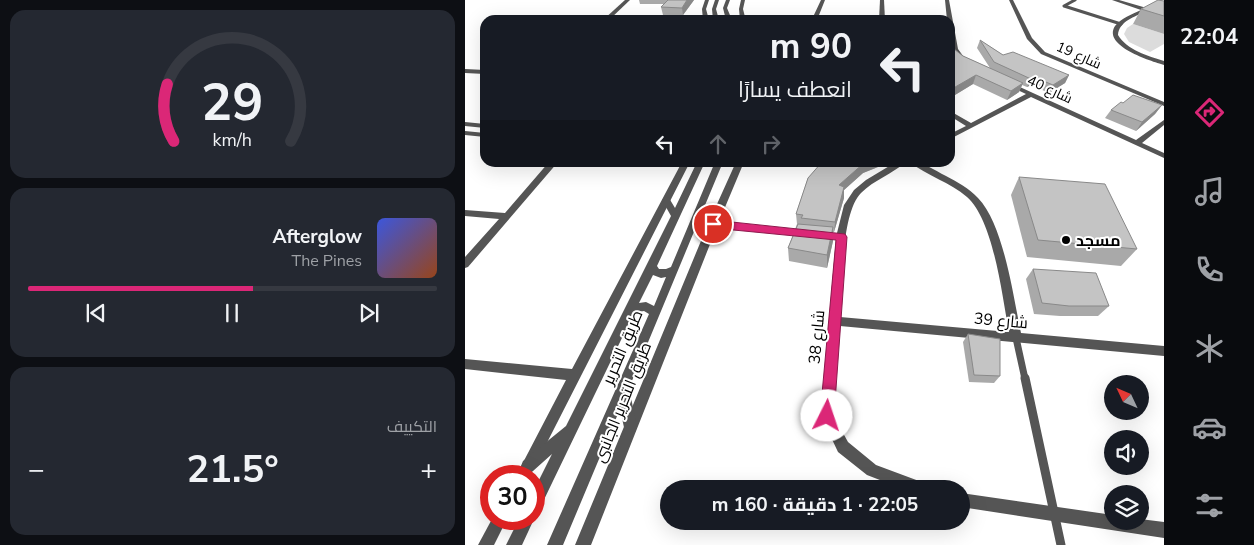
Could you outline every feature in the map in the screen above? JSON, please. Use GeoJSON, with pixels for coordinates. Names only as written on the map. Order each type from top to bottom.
{"type":"FeatureCollection","features":[{"type":"Feature","properties":{"kind":"street"},"geometry":{"type":"LineString","coordinates":[[612,15],[629,0]]}},
{"type":"Feature","properties":{"kind":"street"},"geometry":{"type":"LineString","coordinates":[[705,15],[704,9],[707,0]]}},
{"type":"Feature","properties":{"kind":"street"},"geometry":{"type":"LineString","coordinates":[[715,15],[714,9],[717,0]]}},
{"type":"Feature","properties":{"kind":"street"},"geometry":{"type":"LineString","coordinates":[[727,15],[725,8],[728,0]]}},
{"type":"Feature","properties":{"kind":"street"},"geometry":{"type":"LineString","coordinates":[[742,15],[743,0]]}},
{"type":"Feature","properties":{"kind":"street"},"geometry":{"type":"LineString","coordinates":[[816,15],[823,0]]}},
{"type":"Feature","properties":{"kind":"street"},"geometry":{"type":"LineString","coordinates":[[881,15],[882,0]]}},
{"type":"Feature","properties":{"kind":"street"},"geometry":{"type":"LineString","coordinates":[[947,0],[949,15]]}},
{"type":"Feature","properties":{"kind":"street","name":"شارع 19"},"geometry":{"type":"LineString","coordinates":[[1011,0],[1030,39],[1043,53],[1164,104]]}},
{"type":"Feature","properties":{"kind":"street"},"geometry":{"type":"LineString","coordinates":[[1114,0],[1164,15]]}},
{"type":"Feature","properties":{"kind":"street"},"geometry":{"type":"LineString","coordinates":[[1146,9],[1121,24],[1116,29],[1115,34],[1119,41],[1139,55],[1164,63]]}},
{"type":"Feature","properties":{"kind":"street"},"geometry":{"type":"LineString","coordinates":[[955,49],[959,56],[967,63]]}},
{"type":"Feature","properties":{"kind":"street"},"geometry":{"type":"LineString","coordinates":[[465,71],[480,72]]}},
{"type":"Feature","properties":{"kind":"street","name":"شارع 40"},"geometry":{"type":"LineString","coordinates":[[1006,82],[1164,156]]}},
{"type":"Feature","properties":{"kind":"street"},"geometry":{"type":"LineString","coordinates":[[955,134],[1032,94]]}},
{"type":"Feature","properties":{"kind":"street"},"geometry":{"type":"LineString","coordinates":[[955,117],[971,126]]}},
{"type":"Feature","properties":{"kind":"street"},"geometry":{"type":"LineString","coordinates":[[1137,143],[1164,122]]}},
{"type":"Feature","properties":{"kind":"street"},"geometry":{"type":"LineString","coordinates":[[465,124],[480,126]]}},
{"type":"Feature","properties":{"kind":"street"},"geometry":{"type":"LineString","coordinates":[[476,134],[480,130]]}},
{"type":"Feature","properties":{"kind":"street"},"geometry":{"type":"LineString","coordinates":[[465,133],[480,134]]}},
{"type":"Feature","properties":{"kind":"street"},"geometry":{"type":"LineString","coordinates":[[465,264],[550,167]]}},
{"type":"Feature","properties":{"kind":"street"},"geometry":{"type":"LineString","coordinates":[[529,465],[683,167]]}},
{"type":"Feature","properties":{"kind":"street","name":"طريق التحرير"},"geometry":{"type":"LineString","coordinates":[[545,483],[699,167]]}},
{"type":"Feature","properties":{"kind":"street","name":"طريق التحرير"},"geometry":{"type":"LineString","coordinates":[[555,545],[717,167]]}},
{"type":"Feature","properties":{"kind":"street","name":"طريق التحرير الجانبى"},"geometry":{"type":"LineString","coordinates":[[583,545],[738,167]]}},
{"type":"Feature","properties":{"kind":"street","name":"شارع 38"},"geometry":{"type":"LineString","coordinates":[[894,167],[869,182],[857,192],[848,205],[836,236],[835,321],[827,416],[843,447],[872,470],[898,480]]}},
{"type":"Feature","properties":{"kind":"street"},"geometry":{"type":"LineString","coordinates":[[923,167],[966,192],[985,214],[1001,269],[1016,338]]}},
{"type":"Feature","properties":{"kind":"street"},"geometry":{"type":"LineString","coordinates":[[666,200],[676,216]]}},
{"type":"Feature","properties":{"kind":"street"},"geometry":{"type":"LineString","coordinates":[[465,213],[507,216]]}},
{"type":"Feature","properties":{"kind":"street"},"geometry":{"type":"LineString","coordinates":[[652,266],[652,270],[661,274],[675,268]]}},
{"type":"Feature","properties":{"kind":"street"},"geometry":{"type":"LineString","coordinates":[[631,309],[646,306],[655,315]]}},
{"type":"Feature","properties":{"kind":"street","name":"شارع 39"},"geometry":{"type":"LineString","coordinates":[[835,321],[1164,351]]}},
{"type":"Feature","properties":{"kind":"street"},"geometry":{"type":"LineString","coordinates":[[465,364],[575,376]]}},
{"type":"Feature","properties":{"kind":"street"},"geometry":{"type":"LineString","coordinates":[[623,388],[630,427]]}},
{"type":"Feature","properties":{"kind":"street"},"geometry":{"type":"LineString","coordinates":[[532,465],[572,428]]}},
{"type":"Feature","properties":{"kind":"street"},"geometry":{"type":"LineString","coordinates":[[970,501],[1164,530]]}},
{"type":"Feature","properties":{"kind":"street"},"geometry":{"type":"LineString","coordinates":[[486,545],[494,530]]}},
{"type":"Feature","properties":{"kind":"street"},"geometry":{"type":"LineString","coordinates":[[514,545],[522,530]]}},
{"type":"Feature","properties":{"kind":"lane"},"geometry":{"type":"LineString","coordinates":[[1075,0],[1064,6],[1121,24]]}},
{"type":"Feature","properties":{"kind":"lane"},"geometry":{"type":"LineString","coordinates":[[713,224],[812,234]]}},
{"type":"Feature","properties":{"kind":"lane"},"geometry":{"type":"LineString","coordinates":[[1016,338],[1061,545]]}},
{"type":"Feature","properties":{"kind":"shaded area"},"geometry":{"type":"Polygon","coordinates":[[[1133,24],[1164,34],[1164,44],[1150,52],[1129,42],[1124,34],[1127,28],[1133,24]]]}},
{"type":"Feature","properties":{"kind":"building"},"geometry":{"type":"Polygon","coordinates":[[[668,0],[687,0],[682,8],[661,7],[668,0]]]}},
{"type":"Feature","properties":{"kind":"building"},"geometry":{"type":"Polygon","coordinates":[[[1158,0],[1164,1],[1164,16],[1141,9],[1158,0]]]}},
{"type":"Feature","properties":{"kind":"building"},"geometry":{"type":"Polygon","coordinates":[[[980,40],[1003,55],[1013,52],[1069,75],[1053,85],[1034,77],[1031,79],[994,62],[980,40]]]}},
{"type":"Feature","properties":{"kind":"building"},"geometry":{"type":"Polygon","coordinates":[[[955,50],[963,56],[1023,83],[1011,91],[976,75],[955,87],[955,50]]]}},
{"type":"Feature","properties":{"kind":"building"},"geometry":{"type":"Polygon","coordinates":[[[1133,95],[1162,105],[1142,122],[1111,110],[1133,95]]]}},
{"type":"Feature","properties":{"kind":"building"},"geometry":{"type":"Polygon","coordinates":[[[818,167],[859,167],[839,185],[844,187],[835,222],[801,218],[803,215],[796,214],[808,178],[818,167]]]}},
{"type":"Feature","properties":{"kind":"building"},"geometry":{"type":"Polygon","coordinates":[[[1019,177],[1105,184],[1137,249],[1038,240],[1019,177]]]}},
{"type":"Feature","properties":{"kind":"building"},"geometry":{"type":"Polygon","coordinates":[[[798,224],[833,227],[827,255],[788,248],[798,224]]]}},
{"type":"Feature","properties":{"kind":"building"},"geometry":{"type":"Polygon","coordinates":[[[1033,269],[1096,273],[1109,306],[1069,306],[1042,303],[1033,269]]]}},
{"type":"Feature","properties":{"kind":"building"},"geometry":{"type":"Polygon","coordinates":[[[968,334],[1000,339],[1000,376],[974,375],[968,334]]]}},
{"type":"Feature","properties":{"kind":"place","name":"مسجد"},"geometry":{"type":"Point","coordinates":[1066,240]}},
{"type":"Feature","properties":{"kind":"route"},"geometry":{"type":"LineString","coordinates":[[713,224],[841,237],[827,416]]}}]}
